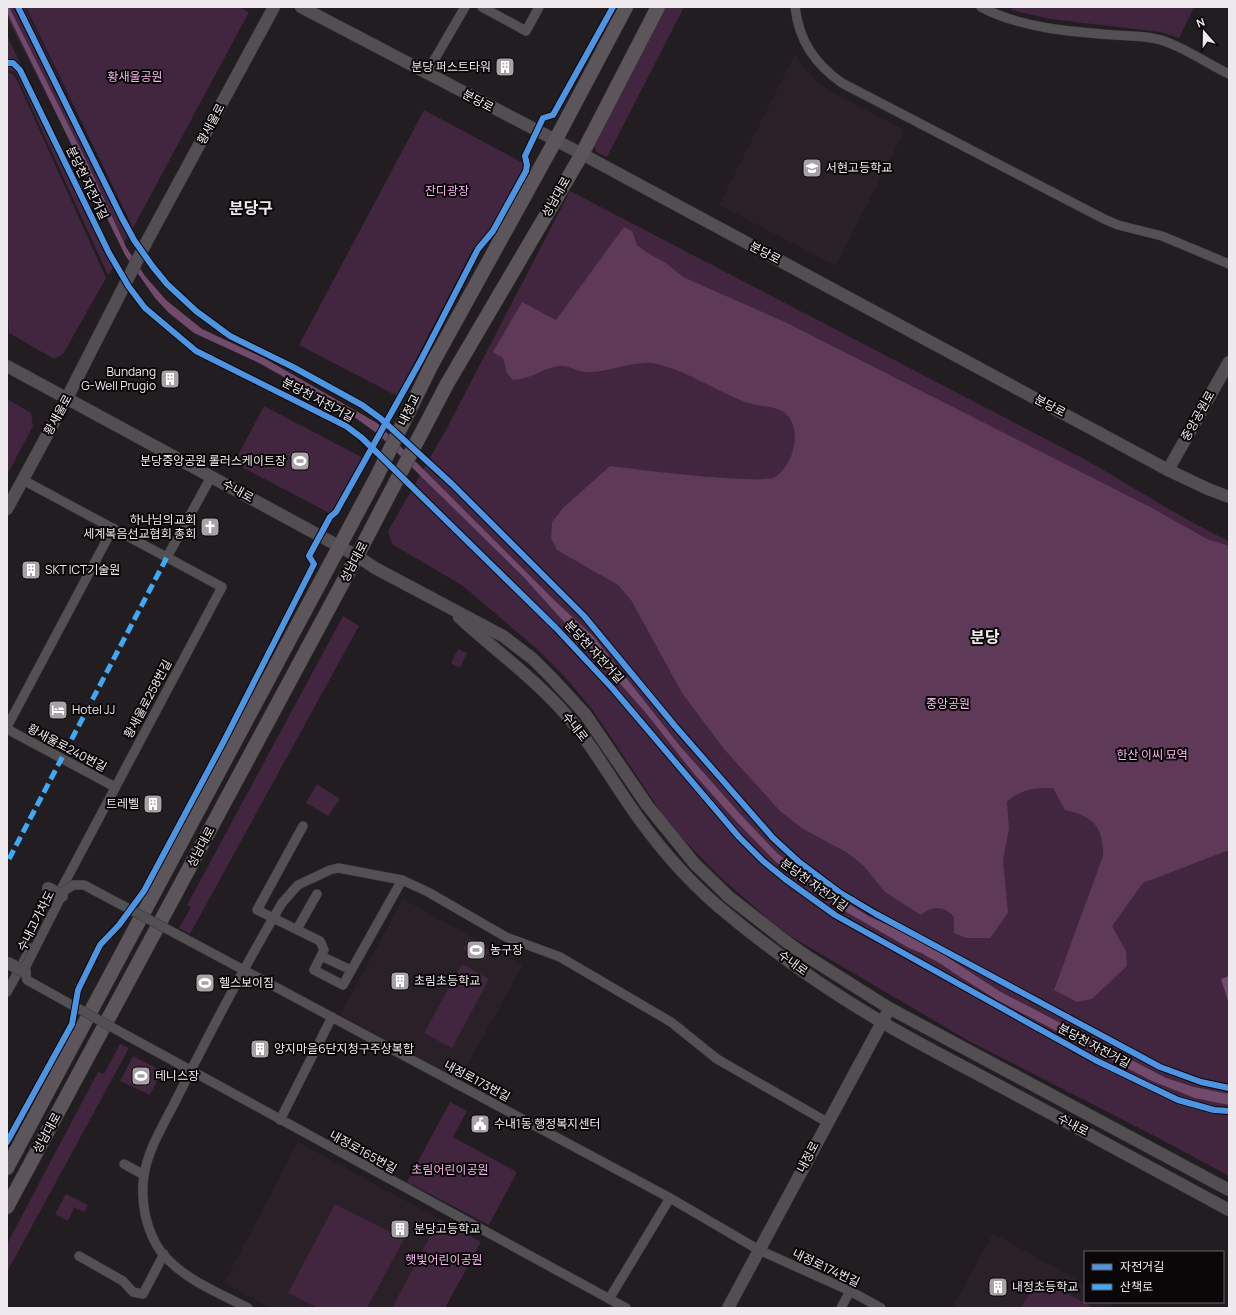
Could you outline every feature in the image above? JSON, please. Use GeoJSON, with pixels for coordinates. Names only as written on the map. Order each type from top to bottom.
{"type":"FeatureCollection","features":[{"type":"Feature","properties":{"kind":"main road","name":"황새울로"},"geometry":{"type":"LineString","coordinates":[[7,509],[67,398],[147,241],[274,7]]}},
{"type":"Feature","properties":{"kind":"main road","name":"분당로"},"geometry":{"type":"LineString","coordinates":[[301,7],[426,74],[582,154],[1168,470],[1229,497]]}},
{"type":"Feature","properties":{"kind":"main road"},"geometry":{"type":"LineString","coordinates":[[555,141],[626,7]]}},
{"type":"Feature","properties":{"kind":"main road","name":"성남대로"},"geometry":{"type":"LineString","coordinates":[[7,1207],[357,556],[447,384],[582,154],[658,7]]}},
{"type":"Feature","properties":{"kind":"main road","name":"내정교"},"geometry":{"type":"LineString","coordinates":[[376,478],[432,364],[555,141]]}},
{"type":"Feature","properties":{"kind":"main road","name":"중앙공원로"},"geometry":{"type":"LineString","coordinates":[[1168,470],[1229,362]]}},
{"type":"Feature","properties":{"kind":"main road","name":"수내로"},"geometry":{"type":"LineString","coordinates":[[7,366],[211,476],[339,548],[357,556],[375,568],[503,636],[550,676],[585,714],[633,786],[668,833],[694,863],[729,897],[808,957],[889,1008],[1229,1190]]}},
{"type":"Feature","properties":{"kind":"main road","name":"성남대로"},"geometry":{"type":"LineString","coordinates":[[7,1168],[376,478]]}},
{"type":"Feature","properties":{"kind":"main road","name":"수내로"},"geometry":{"type":"LineString","coordinates":[[446,606],[494,650],[526,674],[562,710],[598,758],[653,838],[701,890],[719,907],[778,952],[882,1022],[1229,1210]]}},
{"type":"Feature","properties":{"kind":"main road"},"geometry":{"type":"LineString","coordinates":[[48,888],[62,896]]}},
{"type":"Feature","properties":{"kind":"main road"},"geometry":{"type":"LineString","coordinates":[[8,963],[25,972]]}},
{"type":"Feature","properties":{"kind":"main road","name":"내정로"},"geometry":{"type":"LineString","coordinates":[[728,1308],[889,1008]]}},
{"type":"Feature","properties":{"kind":"street"},"geometry":{"type":"LineString","coordinates":[[426,74],[465,7]]}},
{"type":"Feature","properties":{"kind":"street"},"geometry":{"type":"LineString","coordinates":[[482,7],[526,31],[539,7]]}},
{"type":"Feature","properties":{"kind":"street"},"geometry":{"type":"LineString","coordinates":[[795,7],[799,24],[812,55],[825,70],[842,83],[1104,219],[1118,225],[1162,236],[1229,264]]}},
{"type":"Feature","properties":{"kind":"street"},"geometry":{"type":"LineString","coordinates":[[982,7],[1016,20],[1048,27],[1152,38],[1165,41],[1229,74]]}},
{"type":"Feature","properties":{"kind":"street"},"geometry":{"type":"LineString","coordinates":[[167,557],[211,476]]}},
{"type":"Feature","properties":{"kind":"street","name":"황새울로258번길"},"geometry":{"type":"LineString","coordinates":[[7,992],[222,587],[23,480]]}},
{"type":"Feature","properties":{"kind":"street"},"geometry":{"type":"LineString","coordinates":[[7,728],[113,528]]}},
{"type":"Feature","properties":{"kind":"street","name":"황새울로240번길"},"geometry":{"type":"LineString","coordinates":[[7,728],[115,787]]}},
{"type":"Feature","properties":{"kind":"street"},"geometry":{"type":"LineString","coordinates":[[303,826],[257,910],[320,941],[324,950],[311,974],[343,985],[402,880]]}},
{"type":"Feature","properties":{"kind":"street"},"geometry":{"type":"LineString","coordinates":[[248,1308],[186,1275],[164,1254],[146,1218],[143,1197],[144,1175],[153,1147],[190,1072],[273,918],[285,899],[298,885],[330,870],[338,868],[402,880],[428,892],[506,936],[560,957],[671,1022],[717,1060],[827,1122]]}},
{"type":"Feature","properties":{"kind":"street","name":"수내고가차도"},"geometry":{"type":"LineString","coordinates":[[25,972],[26,966],[62,896],[69,887],[79,884],[84,885],[182,937]]}},
{"type":"Feature","properties":{"kind":"street"},"geometry":{"type":"LineString","coordinates":[[297,929],[317,894]]}},
{"type":"Feature","properties":{"kind":"street","name":"내정로173번길"},"geometry":{"type":"LineString","coordinates":[[182,937],[670,1198],[759,1250]]}},
{"type":"Feature","properties":{"kind":"street"},"geometry":{"type":"LineString","coordinates":[[321,956],[351,970]]}},
{"type":"Feature","properties":{"kind":"street","name":"내정로165번길"},"geometry":{"type":"LineString","coordinates":[[25,972],[27,980],[190,1072],[626,1308]]}},
{"type":"Feature","properties":{"kind":"street"},"geometry":{"type":"LineString","coordinates":[[280,1120],[332,1017]]}},
{"type":"Feature","properties":{"kind":"street"},"geometry":{"type":"LineString","coordinates":[[124,1164],[144,1175]]}},
{"type":"Feature","properties":{"kind":"street"},"geometry":{"type":"LineString","coordinates":[[609,1299],[670,1198]]}},
{"type":"Feature","properties":{"kind":"street","name":"내정로174번길"},"geometry":{"type":"LineString","coordinates":[[759,1250],[850,1291],[881,1308]]}},
{"type":"Feature","properties":{"kind":"street"},"geometry":{"type":"LineString","coordinates":[[79,1256],[124,1281],[133,1292],[143,1294],[164,1254]]}},
{"type":"Feature","properties":{"kind":"street"},"geometry":{"type":"LineString","coordinates":[[840,1308],[850,1291]]}},
{"type":"Feature","properties":{"kind":"shaded area"},"geometry":{"type":"Polygon","coordinates":[[[7,7],[9,7],[86,160],[126,247],[145,276],[166,300],[202,329],[264,358],[377,423],[555,601],[594,637],[679,745],[777,853],[806,876],[868,916],[935,949],[999,991],[1166,1078],[1194,1087],[1229,1094],[1229,1105],[1195,1098],[1152,1081],[997,1000],[931,957],[909,948],[841,909],[776,862],[735,820],[695,775],[646,713],[544,597],[378,434],[350,414],[259,363],[194,333],[169,313],[155,298],[125,255],[7,12],[7,7]]]}},
{"type":"Feature","properties":{"kind":"shaded area","name":"서현고등학교"},"geometry":{"type":"Polygon","coordinates":[[[795,54],[814,79],[830,91],[905,130],[836,266],[719,205],[795,54]]]}},
{"type":"Feature","properties":{"kind":"shaded area"},"geometry":{"type":"Polygon","coordinates":[[[403,899],[523,965],[459,1080],[340,1015],[403,899]]]}},
{"type":"Feature","properties":{"kind":"shaded area"},"geometry":{"type":"Polygon","coordinates":[[[1229,976],[1229,1004],[1221,979],[1229,976]]]}},
{"type":"Feature","properties":{"kind":"shaded area"},"geometry":{"type":"Polygon","coordinates":[[[298,1142],[439,1219],[392,1308],[270,1308],[224,1283],[298,1142]]]}},
{"type":"Feature","properties":{"kind":"shaded area"},"geometry":{"type":"Polygon","coordinates":[[[993,1233],[1084,1283],[1084,1303],[1112,1303],[1110,1308],[952,1308],[993,1233]]]}},
{"type":"Feature","properties":{"kind":"green space"},"geometry":{"type":"Polygon","coordinates":[[[7,7],[24,7],[131,230],[123,245],[7,17],[7,7]]]}},
{"type":"Feature","properties":{"kind":"green space","name":"황새울공원"},"geometry":{"type":"Polygon","coordinates":[[[26,7],[239,7],[249,12],[133,228],[26,7]]]}},
{"type":"Feature","properties":{"kind":"green space"},"geometry":{"type":"Polygon","coordinates":[[[662,7],[684,7],[607,157],[596,152],[594,140],[662,7]]]}},
{"type":"Feature","properties":{"kind":"green space"},"geometry":{"type":"Polygon","coordinates":[[[1013,7],[1194,7],[1179,38],[1160,32],[1050,19],[1011,10],[1013,7]]]}},
{"type":"Feature","properties":{"kind":"green space"},"geometry":{"type":"Polygon","coordinates":[[[7,36],[116,263],[108,275],[18,78],[15,72],[7,70],[7,36]]]}},
{"type":"Feature","properties":{"kind":"green space"},"geometry":{"type":"Polygon","coordinates":[[[7,72],[13,74],[17,80],[106,278],[63,354],[54,359],[9,333],[7,302],[7,72]]]}},
{"type":"Feature","properties":{"kind":"green space","name":"잔디광장"},"geometry":{"type":"Polygon","coordinates":[[[424,110],[523,163],[523,174],[491,231],[473,249],[397,396],[299,345],[424,110]]]}},
{"type":"Feature","properties":{"kind":"green space","name":"중앙공원"},"geometry":{"type":"Polygon","coordinates":[[[570,191],[1088,461],[1175,513],[1229,541],[1229,1176],[969,1041],[790,936],[719,876],[671,827],[592,709],[564,676],[538,650],[463,586],[392,544],[388,531],[447,428],[570,191]]]}},
{"type":"Feature","properties":{"kind":"green space","name":"한산 이씨 묘역"},"geometry":{"type":"Polygon","coordinates":[[[624,227],[632,231],[637,245],[666,263],[683,277],[787,323],[1152,508],[1207,539],[1229,546],[1229,850],[1143,883],[1112,926],[1126,951],[1127,966],[1092,999],[1077,1002],[1054,990],[1103,856],[1103,846],[1099,830],[1095,824],[1083,816],[1065,810],[1053,788],[1028,790],[1017,794],[1007,802],[1009,828],[1003,860],[1008,913],[990,938],[966,938],[954,933],[954,917],[946,910],[938,908],[921,915],[885,892],[863,865],[846,852],[803,829],[780,811],[724,749],[682,693],[631,600],[618,585],[557,550],[551,538],[552,522],[563,508],[610,466],[696,476],[765,479],[775,477],[781,472],[787,465],[794,448],[795,440],[792,423],[784,412],[775,408],[748,403],[737,399],[686,374],[662,365],[643,363],[592,372],[585,372],[566,366],[559,366],[526,378],[513,380],[507,373],[503,358],[493,352],[522,302],[556,320],[624,227]]]}},
{"type":"Feature","properties":{"kind":"green space"},"geometry":{"type":"Polygon","coordinates":[[[7,399],[31,413],[33,426],[7,475],[7,399]]]}},
{"type":"Feature","properties":{"kind":"green space","name":"분당중앙공원 롤러스케이트장"},"geometry":{"type":"Polygon","coordinates":[[[264,406],[367,460],[337,517],[234,463],[264,406]]]}},
{"type":"Feature","properties":{"kind":"green space"},"geometry":{"type":"Polygon","coordinates":[[[343,616],[359,626],[190,934],[179,928],[191,907],[187,905],[343,616]]]}},
{"type":"Feature","properties":{"kind":"green space"},"geometry":{"type":"Polygon","coordinates":[[[458,649],[467,653],[460,668],[451,663],[458,649]]]}},
{"type":"Feature","properties":{"kind":"green space"},"geometry":{"type":"Polygon","coordinates":[[[317,784],[340,799],[328,816],[306,803],[317,784]]]}},
{"type":"Feature","properties":{"kind":"green space","name":"농구장"},"geometry":{"type":"Polygon","coordinates":[[[469,939],[490,951],[483,961],[463,949],[469,939]]]}},
{"type":"Feature","properties":{"kind":"green space"},"geometry":{"type":"Polygon","coordinates":[[[462,964],[489,979],[452,1048],[424,1033],[462,964]]]}},
{"type":"Feature","properties":{"kind":"green space"},"geometry":{"type":"Polygon","coordinates":[[[120,1044],[129,1048],[7,1272],[7,1244],[98,1072],[104,1074],[120,1044]]]}},
{"type":"Feature","properties":{"kind":"green space","name":"테니스장"},"geometry":{"type":"Polygon","coordinates":[[[133,1056],[162,1071],[150,1095],[120,1081],[133,1056]]]}},
{"type":"Feature","properties":{"kind":"green space","name":"초림어린이공원"},"geometry":{"type":"Polygon","coordinates":[[[450,1102],[467,1111],[453,1137],[517,1172],[489,1225],[407,1182],[450,1102]]]}},
{"type":"Feature","properties":{"kind":"green space"},"geometry":{"type":"Polygon","coordinates":[[[66,1194],[88,1205],[84,1212],[74,1208],[68,1221],[55,1214],[66,1194]]]}},
{"type":"Feature","properties":{"kind":"green space"},"geometry":{"type":"Polygon","coordinates":[[[335,1204],[404,1239],[367,1308],[317,1308],[288,1293],[335,1204]]]}},
{"type":"Feature","properties":{"kind":"green space","name":"햇빛어린이공원"},"geometry":{"type":"Polygon","coordinates":[[[439,1219],[481,1242],[445,1308],[392,1308],[439,1219]]]}},
{"type":"Feature","properties":{"kind":"green space"},"geometry":{"type":"Polygon","coordinates":[[[1038,1278],[1090,1306],[1090,1308],[1021,1308],[1038,1278]]]}},
{"type":"Feature","properties":{"kind":"waterway"},"geometry":{"type":"LineString","coordinates":[[527,579],[599,659]]}},
{"type":"Feature","properties":{"kind":"waterway"},"geometry":{"type":"LineString","coordinates":[[925,954],[940,962]]}},
{"type":"Feature","properties":{"kind":"marked path"},"geometry":{"type":"LineString","coordinates":[[9,859],[167,557]]}},
{"type":"Feature","properties":{"kind":"cycle path","name":"분당천 자전거길"},"geometry":{"type":"LineString","coordinates":[[18,7],[122,218],[134,240],[167,284],[196,311],[230,336],[293,367],[362,405],[380,418],[452,484],[584,616],[675,726],[773,838],[799,862],[839,892],[876,914],[1160,1067],[1201,1082],[1229,1088]]}},
{"type":"Feature","properties":{"kind":"cycle path"},"geometry":{"type":"LineString","coordinates":[[7,1142],[72,1024],[78,990],[100,945],[119,925],[144,891],[224,741],[314,564],[309,556],[330,517],[336,512],[422,358],[478,249],[493,231],[526,171],[527,165],[525,156],[543,118],[553,115],[613,7]]}},
{"type":"Feature","properties":{"kind":"cycle path","name":"분당천 자전거길"},"geometry":{"type":"LineString","coordinates":[[7,63],[13,63],[20,70],[109,253],[129,287],[145,308],[196,351],[346,426],[362,438],[556,628],[613,689],[739,837],[763,861],[785,879],[835,915],[1095,1060],[1178,1100],[1214,1110],[1229,1111]]}},
{"type":"Feature","properties":{"kind":"place","name":"분당 퍼스트타워"},"geometry":{"type":"Point","coordinates":[505,67]}},
{"type":"Feature","properties":{"kind":"place","name":"서현고등학교"},"geometry":{"type":"Point","coordinates":[812,168]}},
{"type":"Feature","properties":{"kind":"place","name":"Bundang G-Well Prugio"},"geometry":{"type":"Point","coordinates":[170,379]}},
{"type":"Feature","properties":{"kind":"place","name":"분당중앙공원 롤러스케이트장"},"geometry":{"type":"Point","coordinates":[300,461]}},
{"type":"Feature","properties":{"kind":"place","name":"하나님의교회 세계복음선교협회 총회"},"geometry":{"type":"Point","coordinates":[210,527]}},
{"type":"Feature","properties":{"kind":"place","name":"SKT ICT기술원"},"geometry":{"type":"Point","coordinates":[31,570]}},
{"type":"Feature","properties":{"kind":"place","name":"Hotel JJ"},"geometry":{"type":"Point","coordinates":[58,710]}},
{"type":"Feature","properties":{"kind":"place","name":"트레벨"},"geometry":{"type":"Point","coordinates":[153,804]}},
{"type":"Feature","properties":{"kind":"place","name":"농구장"},"geometry":{"type":"Point","coordinates":[476,950]}},
{"type":"Feature","properties":{"kind":"place","name":"초림초등학교"},"geometry":{"type":"Point","coordinates":[400,981]}},
{"type":"Feature","properties":{"kind":"place","name":"헬스보이짐"},"geometry":{"type":"Point","coordinates":[205,983]}},
{"type":"Feature","properties":{"kind":"place","name":"양지마을6단지청구주상복합"},"geometry":{"type":"Point","coordinates":[260,1049]}},
{"type":"Feature","properties":{"kind":"place","name":"테니스장"},"geometry":{"type":"Point","coordinates":[141,1076]}},
{"type":"Feature","properties":{"kind":"place","name":"수내1동 행정복지센터"},"geometry":{"type":"Point","coordinates":[480,1124]}},
{"type":"Feature","properties":{"kind":"place","name":"분당고등학교"},"geometry":{"type":"Point","coordinates":[400,1229]}},
{"type":"Feature","properties":{"kind":"place","name":"내정초등학교"},"geometry":{"type":"Point","coordinates":[998,1287]}},
{"type":"Feature","properties":{"kind":"district","name":"분당구"},"geometry":{"type":"Point","coordinates":[251,208]}},
{"type":"Feature","properties":{"kind":"district","name":"분당"},"geometry":{"type":"Point","coordinates":[985,637]}}]}
